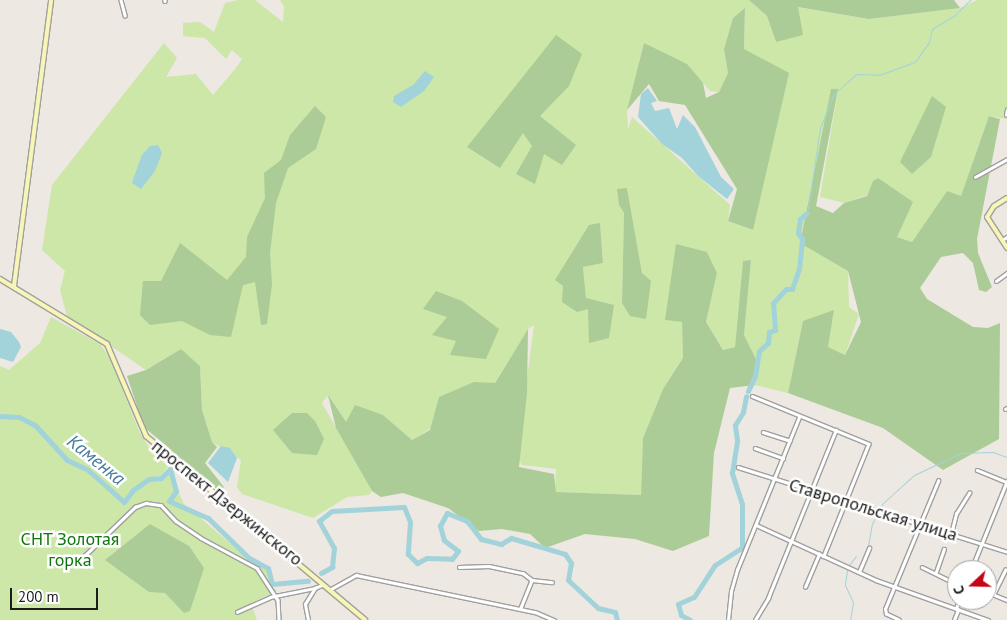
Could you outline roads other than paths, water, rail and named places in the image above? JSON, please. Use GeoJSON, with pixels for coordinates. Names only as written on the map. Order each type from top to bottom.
{"type":"FeatureCollection","features":[{"type":"Feature","properties":{"kind":"street"},"geometry":{"type":"LineString","coordinates":[[14,286],[51,0]]}},
{"type":"Feature","properties":{"kind":"street"},"geometry":{"type":"LineString","coordinates":[[121,0],[125,15]]}},
{"type":"Feature","properties":{"kind":"street"},"geometry":{"type":"LineString","coordinates":[[1006,115],[1007,110]]}},
{"type":"Feature","properties":{"kind":"street"},"geometry":{"type":"LineString","coordinates":[[975,178],[1007,159]]}},
{"type":"Feature","properties":{"kind":"street"},"geometry":{"type":"LineString","coordinates":[[1007,198],[989,211],[988,221],[1007,248]]}},
{"type":"Feature","properties":{"kind":"street"},"geometry":{"type":"LineString","coordinates":[[1002,240],[1007,237]]}},
{"type":"Feature","properties":{"kind":"street"},"geometry":{"type":"LineString","coordinates":[[996,281],[1007,273]]}},
{"type":"Feature","properties":{"kind":"street","name":"проспект Дзержинского"},"geometry":{"type":"LineString","coordinates":[[0,278],[107,344],[146,436],[325,584],[361,619]]}},
{"type":"Feature","properties":{"kind":"street"},"geometry":{"type":"LineString","coordinates":[[752,396],[799,417],[869,444],[824,556]]}},
{"type":"Feature","properties":{"kind":"street"},"geometry":{"type":"LineString","coordinates":[[728,620],[731,591],[799,417]]}},
{"type":"Feature","properties":{"kind":"street"},"geometry":{"type":"LineString","coordinates":[[755,620],[768,598],[810,490],[836,430]]}},
{"type":"Feature","properties":{"kind":"street"},"geometry":{"type":"LineString","coordinates":[[763,432],[790,441]]}},
{"type":"Feature","properties":{"kind":"street"},"geometry":{"type":"LineString","coordinates":[[755,448],[783,458]]}},
{"type":"Feature","properties":{"kind":"street","name":"Ставропольская улица"},"geometry":{"type":"LineString","coordinates":[[738,467],[1007,552]]}},
{"type":"Feature","properties":{"kind":"street"},"geometry":{"type":"LineString","coordinates":[[975,560],[1007,482],[977,470]]}},
{"type":"Feature","properties":{"kind":"street"},"geometry":{"type":"LineString","coordinates":[[899,620],[886,614],[885,609],[938,481]]}},
{"type":"Feature","properties":{"kind":"street"},"geometry":{"type":"LineString","coordinates":[[951,534],[956,514],[968,493]]}},
{"type":"Feature","properties":{"kind":"street"},"geometry":{"type":"LineString","coordinates":[[77,563],[135,507],[146,503],[161,505],[193,532],[257,568],[276,596],[279,620]]}},
{"type":"Feature","properties":{"kind":"street"},"geometry":{"type":"LineString","coordinates":[[756,525],[859,572],[947,606]]}},
{"type":"Feature","properties":{"kind":"street"},"geometry":{"type":"LineString","coordinates":[[859,572],[869,548]]}},
{"type":"Feature","properties":{"kind":"street"},"geometry":{"type":"LineString","coordinates":[[936,572],[944,549]]}},
{"type":"Feature","properties":{"kind":"street"},"geometry":{"type":"LineString","coordinates":[[805,587],[819,553]]}},
{"type":"Feature","properties":{"kind":"street"},"geometry":{"type":"LineString","coordinates":[[459,567],[489,566],[524,573],[532,580],[552,582]]}},
{"type":"Feature","properties":{"kind":"street"},"geometry":{"type":"LineString","coordinates":[[922,567],[947,578]]}},
{"type":"Feature","properties":{"kind":"street"},"geometry":{"type":"LineString","coordinates":[[997,587],[1005,570]]}},
{"type":"Feature","properties":{"kind":"street"},"geometry":{"type":"LineString","coordinates":[[331,590],[356,575],[520,609],[554,620]]}},
{"type":"Feature","properties":{"kind":"street"},"geometry":{"type":"LineString","coordinates":[[520,609],[532,580]]}},
{"type":"Feature","properties":{"kind":"street"},"geometry":{"type":"LineString","coordinates":[[237,612],[276,596],[315,588],[325,584]]}},
{"type":"Feature","properties":{"kind":"street"},"geometry":{"type":"LineString","coordinates":[[308,620],[306,604],[315,588]]}},
{"type":"Feature","properties":{"kind":"street"},"geometry":{"type":"LineString","coordinates":[[954,620],[957,610],[988,620]]}},
{"type":"Feature","properties":{"kind":"water"},"geometry":{"type":"Polygon","coordinates":[[[425,71],[434,77],[424,91],[401,107],[393,102],[394,96],[413,85],[425,71]]]}},
{"type":"Feature","properties":{"kind":"water"},"geometry":{"type":"Polygon","coordinates":[[[648,88],[657,101],[651,103],[655,111],[669,108],[677,129],[683,115],[695,127],[721,177],[734,189],[727,199],[698,176],[682,158],[662,144],[638,117],[641,94],[648,88]]]}},
{"type":"Feature","properties":{"kind":"water"},"geometry":{"type":"Polygon","coordinates":[[[158,145],[162,153],[155,171],[141,189],[132,183],[142,155],[150,146],[158,145]]]}},
{"type":"Feature","properties":{"kind":"water"},"geometry":{"type":"Polygon","coordinates":[[[0,329],[11,332],[21,347],[13,362],[0,358],[0,329]]]}},
{"type":"Feature","properties":{"kind":"water"},"geometry":{"type":"Polygon","coordinates":[[[221,446],[230,448],[237,458],[228,482],[208,463],[221,446]]]}},
{"type":"Feature","properties":{"kind":"waterway"},"geometry":{"type":"LineString","coordinates":[[808,209],[820,128],[834,94],[856,74],[879,75],[915,62],[929,42],[932,29],[954,16],[970,0]]}},
{"type":"Feature","properties":{"kind":"waterway"},"geometry":{"type":"LineString","coordinates":[[748,391],[755,376],[759,351],[768,343],[769,332],[775,330],[773,303],[786,289],[792,289],[799,269],[802,239],[798,233],[800,219],[807,213]]}},
{"type":"Feature","properties":{"kind":"waterway"},"geometry":{"type":"LineString","coordinates":[[742,547],[742,504],[732,473],[737,440],[735,425],[743,412],[746,396]]}},
{"type":"Feature","properties":{"kind":"waterway","name":"Каменка"},"geometry":{"type":"LineString","coordinates":[[0,416],[19,417],[35,425],[67,460],[88,470],[124,502],[133,490],[149,479],[161,478],[170,469],[176,491],[169,501],[208,518],[249,558],[268,568],[272,584],[308,581]]}},
{"type":"Feature","properties":{"kind":"waterway"},"geometry":{"type":"LineString","coordinates":[[868,546],[872,524],[882,504],[914,475],[961,453],[993,452],[1007,457]]}},
{"type":"Feature","properties":{"kind":"waterway","name":"Каменка"},"geometry":{"type":"LineString","coordinates":[[321,573],[332,567],[334,548],[319,521],[332,511],[404,507],[410,522],[408,554],[417,563],[427,558],[452,559],[458,551],[444,540],[440,526],[447,513],[467,521],[481,539],[501,544],[511,538],[565,554],[571,563],[568,580],[598,608],[615,612],[617,620]]}},
{"type":"Feature","properties":{"kind":"waterway"},"geometry":{"type":"LineString","coordinates":[[690,620],[681,615],[678,604],[694,597],[715,565],[741,548]]}},
{"type":"Feature","properties":{"kind":"waterway"},"geometry":{"type":"LineString","coordinates":[[849,565],[856,556]]}},
{"type":"Feature","properties":{"kind":"waterway"},"geometry":{"type":"LineString","coordinates":[[847,570],[845,585],[853,602],[850,620]]}},
{"type":"Feature","properties":{"kind":"park label","name":"СНТ Золотая горка"},"geometry":{"type":"Point","coordinates":[70,550]}}]}
